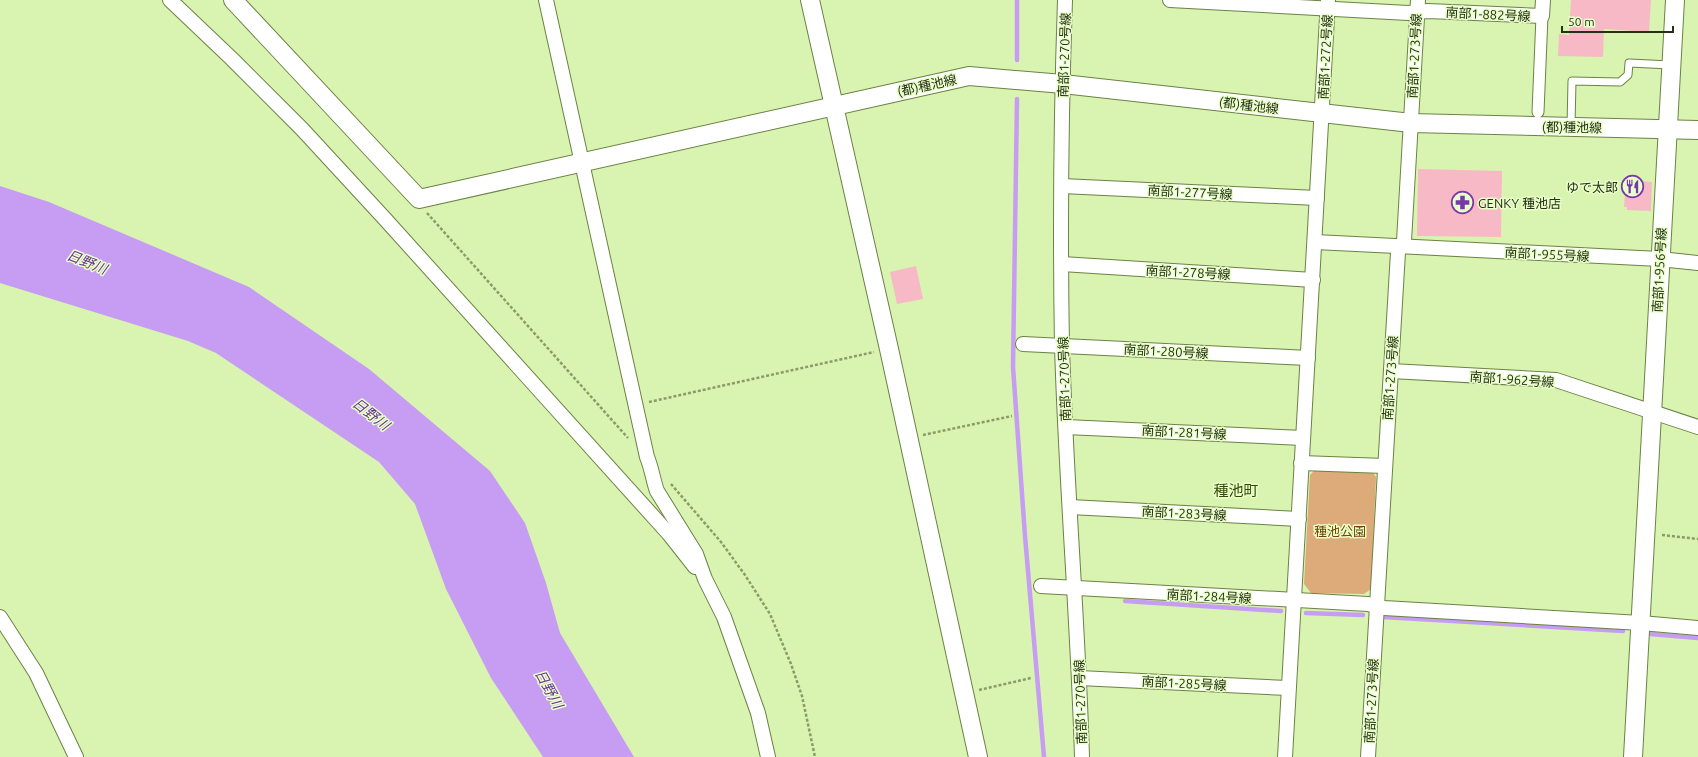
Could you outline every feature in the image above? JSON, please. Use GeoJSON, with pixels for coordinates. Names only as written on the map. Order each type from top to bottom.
{"type":"FeatureCollection","features":[{"type":"Feature","properties":{"kind":"street"},"geometry":{"type":"LineString","coordinates":[[170,0],[302,129],[669,534],[705,579]]}},
{"type":"Feature","properties":{"kind":"street","name":"(都)種池線"},"geometry":{"type":"LineString","coordinates":[[233,0],[419,199],[969,76],[1062,84],[1411,123],[1667,128],[1698,130]]}},
{"type":"Feature","properties":{"kind":"street"},"geometry":{"type":"LineString","coordinates":[[546,0],[647,457],[652,469],[653,480],[657,491],[696,554],[705,579],[724,617],[758,713],[768,757]]}},
{"type":"Feature","properties":{"kind":"street"},"geometry":{"type":"LineString","coordinates":[[810,0],[978,757]]}},
{"type":"Feature","properties":{"kind":"street","name":"南部1-270号線"},"geometry":{"type":"LineString","coordinates":[[1065,0],[1062,84],[1062,346],[1082,757]]}},
{"type":"Feature","properties":{"kind":"street","name":"南部1-882号線"},"geometry":{"type":"LineString","coordinates":[[1170,0],[1328,4],[1408,13],[1417,6],[1428,10],[1542,16],[1543,0]]}},
{"type":"Feature","properties":{"kind":"street","name":"南部1-956号線"},"geometry":{"type":"LineString","coordinates":[[1633,757],[1675,0]]}},
{"type":"Feature","properties":{"kind":"street","name":"南部1-272号線"},"geometry":{"type":"LineString","coordinates":[[1285,757],[1301,463],[1316,242],[1328,4]]}},
{"type":"Feature","properties":{"kind":"street","name":"南部1-273号線"},"geometry":{"type":"LineString","coordinates":[[1368,757],[1398,252],[1399,246],[1404,241],[1417,6]]}},
{"type":"Feature","properties":{"kind":"street"},"geometry":{"type":"LineString","coordinates":[[1538,112],[1542,16]]}},
{"type":"Feature","properties":{"kind":"street","name":"南部1-277号線"},"geometry":{"type":"LineString","coordinates":[[1062,186],[1318,198]]}},
{"type":"Feature","properties":{"kind":"street","name":"南部1-955号線"},"geometry":{"type":"LineString","coordinates":[[1316,242],[1660,259],[1698,263]]}},
{"type":"Feature","properties":{"kind":"street","name":"南部1-278号線"},"geometry":{"type":"LineString","coordinates":[[1062,264],[1313,280]]}},
{"type":"Feature","properties":{"kind":"street","name":"南部1-280号線"},"geometry":{"type":"LineString","coordinates":[[1023,344],[1308,358]]}},
{"type":"Feature","properties":{"kind":"street","name":"南部1-962号線"},"geometry":{"type":"LineString","coordinates":[[1391,371],[1556,380],[1698,427]]}},
{"type":"Feature","properties":{"kind":"street","name":"南部1-281号線"},"geometry":{"type":"LineString","coordinates":[[1066,427],[1303,438]]}},
{"type":"Feature","properties":{"kind":"street"},"geometry":{"type":"LineString","coordinates":[[1301,463],[1385,466]]}},
{"type":"Feature","properties":{"kind":"street","name":"南部1-283号線"},"geometry":{"type":"LineString","coordinates":[[1070,507],[1299,519]]}},
{"type":"Feature","properties":{"kind":"street","name":"南部1-284号線"},"geometry":{"type":"LineString","coordinates":[[1041,586],[1368,604],[1384,608],[1641,623],[1698,628]]}},
{"type":"Feature","properties":{"kind":"street"},"geometry":{"type":"LineString","coordinates":[[0,617],[36,673],[76,757]]}},
{"type":"Feature","properties":{"kind":"street","name":"南部1-285号線"},"geometry":{"type":"LineString","coordinates":[[1079,678],[1288,688]]}},
{"type":"Feature","properties":{"kind":"lane"},"geometry":{"type":"LineString","coordinates":[[1571,126],[1572,81],[1620,82],[1628,75],[1629,63],[1671,65]]}},
{"type":"Feature","properties":{"kind":"path"},"geometry":{"type":"LineString","coordinates":[[636,404],[888,349]]}},
{"type":"Feature","properties":{"kind":"path"},"geometry":{"type":"LineString","coordinates":[[907,438],[1012,416]]}},
{"type":"Feature","properties":{"kind":"path"},"geometry":{"type":"LineString","coordinates":[[1645,534],[1698,539]]}},
{"type":"Feature","properties":{"kind":"path"},"geometry":{"type":"LineString","coordinates":[[963,693],[1031,678]]}},
{"type":"Feature","properties":{"kind":"green space","name":"種池公園"},"geometry":{"type":"Polygon","coordinates":[[[1317,468],[1371,470],[1376,477],[1371,589],[1364,594],[1311,593],[1304,584],[1310,475],[1317,468]]]}},
{"type":"Feature","properties":{"kind":"water","name":"日野川"},"geometry":{"type":"Polygon","coordinates":[[[0,186],[49,202],[249,287],[369,369],[490,471],[525,523],[546,583],[560,633],[634,757],[543,757],[491,678],[446,589],[415,504],[379,462],[216,353],[188,341],[0,283],[0,186]]]}},
{"type":"Feature","properties":{"kind":"building"},"geometry":{"type":"Polygon","coordinates":[[[1571,0],[1651,0],[1649,32],[1604,29],[1603,57],[1558,56],[1559,34],[1569,35],[1571,0]]]}},
{"type":"Feature","properties":{"kind":"building"},"geometry":{"type":"Polygon","coordinates":[[[1418,169],[1502,171],[1501,237],[1417,236],[1418,169]]]}},
{"type":"Feature","properties":{"kind":"building"},"geometry":{"type":"Polygon","coordinates":[[[1628,180],[1652,182],[1651,211],[1627,210],[1627,207],[1624,207],[1628,180]]]}},
{"type":"Feature","properties":{"kind":"building"},"geometry":{"type":"Polygon","coordinates":[[[916,266],[923,299],[897,304],[890,272],[916,266]]]}},
{"type":"Feature","properties":{"kind":"waterway"},"geometry":{"type":"LineString","coordinates":[[1017,0],[1017,60]]}},
{"type":"Feature","properties":{"kind":"waterway"},"geometry":{"type":"LineString","coordinates":[[1017,99],[1013,367],[1025,536],[1044,757]]}},
{"type":"Feature","properties":{"kind":"waterway"},"geometry":{"type":"LineString","coordinates":[[1125,601],[1281,611]]}},
{"type":"Feature","properties":{"kind":"waterway"},"geometry":{"type":"LineString","coordinates":[[1306,613],[1363,615]]}},
{"type":"Feature","properties":{"kind":"waterway"},"geometry":{"type":"LineString","coordinates":[[1383,617],[1623,631]]}},
{"type":"Feature","properties":{"kind":"waterway"},"geometry":{"type":"LineString","coordinates":[[1650,634],[1698,638]]}},
{"type":"Feature","properties":{"kind":"place","name":"ゆで太郎"},"geometry":{"type":"Point","coordinates":[1633,187]}},
{"type":"Feature","properties":{"kind":"place","name":"GENKY 種池店"},"geometry":{"type":"Point","coordinates":[1463,203]}},
{"type":"Feature","properties":{"kind":"district","name":"種池町"},"geometry":{"type":"Point","coordinates":[1236,490]}}]}
